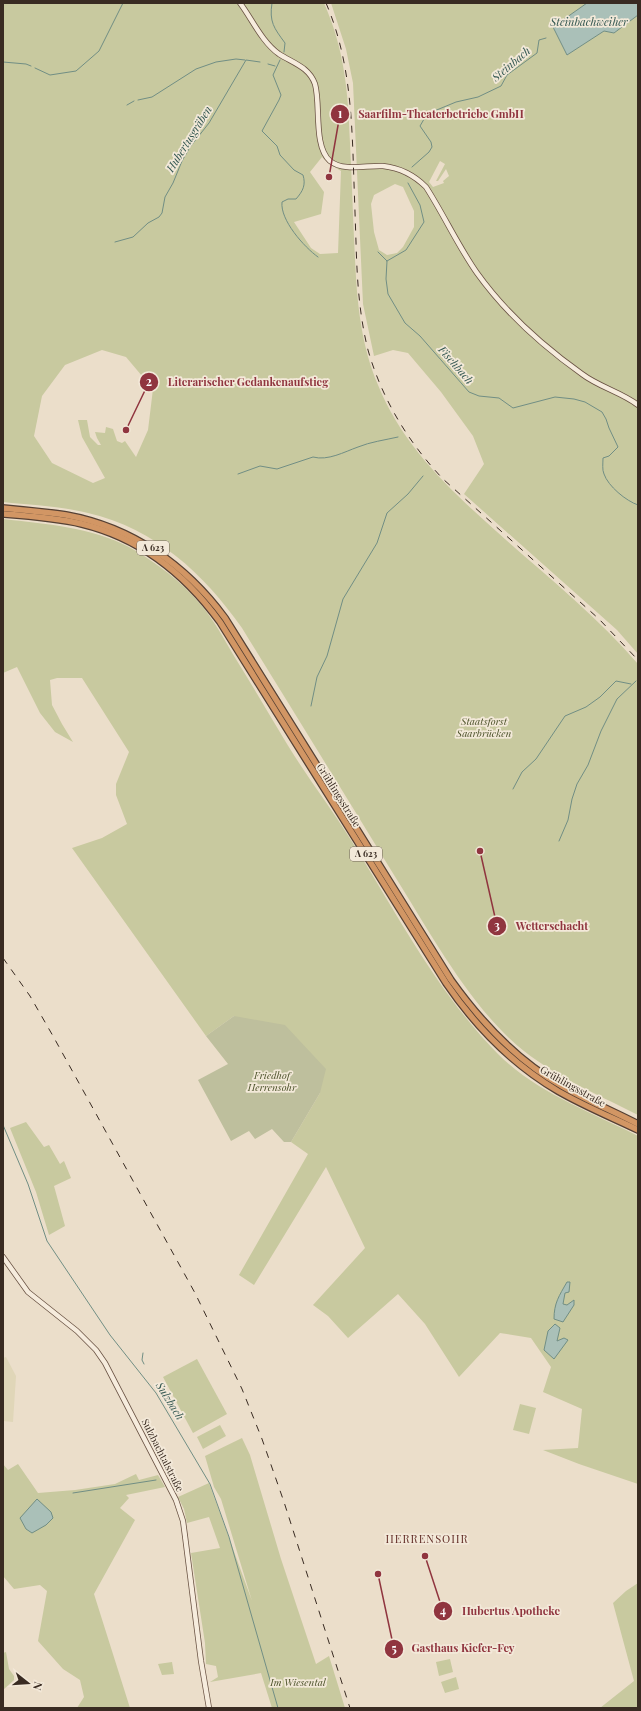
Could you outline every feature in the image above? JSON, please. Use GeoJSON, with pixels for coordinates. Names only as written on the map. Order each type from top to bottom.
{"type":"FeatureCollection","features":[{"type":"Feature","properties":{"kind":"highway","name":"A 623"},"geometry":{"type":"LineString","coordinates":[[3,508],[67,515],[117,530],[152,548],[177,565],[190,577],[203,590],[225,618],[446,973],[478,1016],[510,1048],[542,1074],[581,1096],[638,1124]]}},
{"type":"Feature","properties":{"kind":"highway","name":"Grühlingsstraße"},"geometry":{"type":"LineString","coordinates":[[3,514],[66,521],[82,524],[109,533],[149,553],[187,582],[199,594],[220,622],[442,976],[473,1020],[506,1053],[539,1078],[579,1102],[638,1130]]}},
{"type":"Feature","properties":{"kind":"main road"},"geometry":{"type":"LineString","coordinates":[[240,3],[274,49],[303,68],[312,77],[315,86],[321,143],[326,156],[340,166],[392,167],[414,177],[426,187],[477,273],[501,302],[551,349],[584,376],[638,405]]}},
{"type":"Feature","properties":{"kind":"main road","name":"Sulzbachtalstraße"},"geometry":{"type":"LineString","coordinates":[[3,1257],[28,1292],[77,1331],[96,1350],[105,1363],[176,1500],[184,1528],[201,1661],[209,1708]]}},
{"type":"Feature","properties":{"kind":"shaded area"},"geometry":{"type":"Polygon","coordinates":[[[6,1357],[16,1376],[13,1422],[3,1421],[3,1358],[6,1357]]]}},
{"type":"Feature","properties":{"kind":"green space","name":"Staatsforst Saarbrücken"},"geometry":{"type":"Polygon","coordinates":[[[3,3],[324,3],[337,38],[346,89],[356,275],[361,323],[372,370],[388,407],[413,446],[444,482],[478,515],[569,595],[622,646],[638,664],[638,1115],[570,1081],[538,1062],[509,1038],[476,1002],[433,939],[242,628],[211,589],[194,572],[176,556],[156,542],[113,520],[67,509],[3,502],[3,3]],[[322,157],[310,172],[324,192],[321,214],[294,222],[311,248],[320,254],[338,253],[341,171],[328,163],[322,157]],[[102,350],[65,365],[42,396],[34,436],[52,463],[93,483],[105,478],[82,437],[78,420],[87,420],[90,437],[98,445],[101,445],[95,432],[105,433],[106,427],[113,429],[117,441],[122,443],[125,441],[136,457],[148,430],[153,389],[126,357],[102,350]]]}},
{"type":"Feature","properties":{"kind":"green space"},"geometry":{"type":"Polygon","coordinates":[[[331,3],[587,3],[553,27],[567,55],[604,31],[614,33],[638,15],[638,654],[617,630],[464,494],[484,464],[473,436],[441,392],[408,353],[393,350],[374,356],[363,304],[353,83],[346,49],[331,3]],[[440,161],[429,182],[433,187],[444,183],[443,181],[449,176],[446,169],[438,181],[436,181],[445,164],[440,161]],[[395,184],[374,195],[371,204],[374,232],[379,250],[387,255],[397,253],[403,247],[414,227],[414,211],[403,187],[395,184]]]}},
{"type":"Feature","properties":{"kind":"green space"},"geometry":{"type":"Polygon","coordinates":[[[3,519],[68,527],[114,540],[149,559],[186,588],[215,623],[287,744],[351,840],[419,952],[456,1005],[476,1030],[513,1068],[530,1080],[565,1101],[638,1136],[638,1484],[543,1450],[578,1448],[582,1409],[543,1392],[551,1367],[531,1338],[500,1333],[459,1377],[425,1324],[398,1294],[348,1338],[328,1316],[313,1305],[365,1248],[326,1167],[254,1285],[239,1275],[308,1154],[291,1142],[320,1093],[234,1016],[206,1036],[72,848],[102,838],[127,824],[116,795],[116,784],[129,752],[82,678],[57,678],[50,680],[52,705],[73,742],[55,732],[40,713],[17,667],[3,673],[3,519]]]}},
{"type":"Feature","properties":{"kind":"green space","name":"Friedhof Herrensohr"},"geometry":{"type":"Polygon","coordinates":[[[234,1016],[285,1025],[326,1069],[320,1093],[291,1142],[284,1142],[272,1129],[255,1139],[249,1131],[231,1141],[198,1080],[228,1064],[206,1036],[234,1016]]]}},
{"type":"Feature","properties":{"kind":"green space"},"geometry":{"type":"Polygon","coordinates":[[[26,1122],[44,1147],[49,1145],[60,1164],[64,1161],[71,1178],[54,1186],[65,1226],[49,1235],[36,1192],[10,1128],[26,1122]]]}},
{"type":"Feature","properties":{"kind":"green space"},"geometry":{"type":"Polygon","coordinates":[[[197,1359],[227,1414],[193,1433],[163,1377],[197,1359]]]}},
{"type":"Feature","properties":{"kind":"green space"},"geometry":{"type":"Polygon","coordinates":[[[520,1404],[536,1408],[529,1434],[513,1430],[520,1404]]]}},
{"type":"Feature","properties":{"kind":"green space"},"geometry":{"type":"Polygon","coordinates":[[[220,1425],[226,1436],[203,1449],[197,1437],[220,1425]]]}},
{"type":"Feature","properties":{"kind":"green space","name":"Im Wiesental"},"geometry":{"type":"Polygon","coordinates":[[[242,1438],[250,1455],[281,1559],[316,1664],[329,1656],[345,1708],[272,1708],[261,1673],[210,1682],[218,1677],[216,1666],[206,1664],[205,1643],[191,1553],[220,1548],[209,1517],[187,1523],[184,1509],[178,1497],[209,1483],[252,1601],[221,1499],[214,1487],[205,1456],[242,1438]]]}},
{"type":"Feature","properties":{"kind":"green space"},"geometry":{"type":"Polygon","coordinates":[[[3,1464],[8,1470],[18,1464],[38,1493],[75,1490],[115,1484],[136,1474],[139,1480],[158,1475],[165,1487],[126,1495],[129,1498],[120,1508],[135,1520],[94,1594],[130,1708],[77,1708],[84,1697],[80,1680],[63,1669],[38,1641],[47,1591],[40,1585],[14,1589],[3,1576],[3,1464]]]}},
{"type":"Feature","properties":{"kind":"green space"},"geometry":{"type":"Polygon","coordinates":[[[638,1583],[638,1708],[600,1708],[634,1681],[613,1603],[626,1591],[638,1583]]]}},
{"type":"Feature","properties":{"kind":"green space"},"geometry":{"type":"Polygon","coordinates":[[[6,1652],[9,1669],[14,1676],[14,1680],[3,1690],[3,1653],[6,1652]]]}},
{"type":"Feature","properties":{"kind":"green space"},"geometry":{"type":"Polygon","coordinates":[[[450,1659],[453,1672],[439,1676],[436,1662],[450,1659]]]}},
{"type":"Feature","properties":{"kind":"green space"},"geometry":{"type":"Polygon","coordinates":[[[172,1662],[174,1674],[162,1675],[158,1664],[172,1662]]]}},
{"type":"Feature","properties":{"kind":"green space"},"geometry":{"type":"Polygon","coordinates":[[[456,1677],[459,1689],[445,1693],[441,1682],[456,1677]]]}},
{"type":"Feature","properties":{"kind":"water","name":"Steinbachweiher"},"geometry":{"type":"Polygon","coordinates":[[[587,3],[638,3],[638,15],[614,33],[604,31],[567,55],[553,27],[587,3]]]}},
{"type":"Feature","properties":{"kind":"water"},"geometry":{"type":"Polygon","coordinates":[[[567,1282],[570,1282],[569,1292],[565,1293],[563,1304],[567,1305],[574,1300],[574,1305],[563,1322],[554,1319],[554,1313],[558,1300],[567,1282]]]}},
{"type":"Feature","properties":{"kind":"water"},"geometry":{"type":"Polygon","coordinates":[[[555,1324],[560,1328],[557,1341],[564,1338],[568,1340],[554,1359],[544,1350],[548,1331],[555,1324]]]}},
{"type":"Feature","properties":{"kind":"water"},"geometry":{"type":"Polygon","coordinates":[[[37,1499],[51,1512],[53,1518],[46,1525],[32,1533],[26,1529],[20,1518],[37,1499]]]}},
{"type":"Feature","properties":{"kind":"waterway"},"geometry":{"type":"LineString","coordinates":[[35,68],[50,75],[76,71],[99,51],[123,3]]}},
{"type":"Feature","properties":{"kind":"waterway","name":"Fischbach"},"geometry":{"type":"LineString","coordinates":[[272,3],[272,20],[275,29],[285,43],[284,52]]}},
{"type":"Feature","properties":{"kind":"waterway","name":"Steinbach"},"geometry":{"type":"LineString","coordinates":[[412,167],[429,152],[432,147],[431,142],[420,126],[427,114],[456,102],[478,97],[501,86],[507,75],[537,53],[539,40],[546,38]]}},
{"type":"Feature","properties":{"kind":"waterway"},"geometry":{"type":"LineString","coordinates":[[138,100],[152,97],[196,69],[216,62],[236,59],[245,60]]}},
{"type":"Feature","properties":{"kind":"waterway","name":"Hubertusgräben"},"geometry":{"type":"LineString","coordinates":[[115,242],[133,237],[148,223],[159,217],[162,213],[165,197],[173,183],[182,161],[190,147],[209,123],[246,60],[260,62]]}},
{"type":"Feature","properties":{"kind":"waterway","name":"Fischbach"},"geometry":{"type":"LineString","coordinates":[[280,60],[273,75],[281,95],[262,131],[277,146],[280,155],[294,170],[303,175],[304,185],[300,193],[296,199],[288,199],[282,202],[282,209],[294,232],[306,247],[318,257]]}},
{"type":"Feature","properties":{"kind":"waterway"},"geometry":{"type":"LineString","coordinates":[[3,62],[26,64],[31,66]]}},
{"type":"Feature","properties":{"kind":"waterway","name":"Hubertusgräben"},"geometry":{"type":"LineString","coordinates":[[268,64],[275,66]]}},
{"type":"Feature","properties":{"kind":"waterway"},"geometry":{"type":"LineString","coordinates":[[127,105],[134,101]]}},
{"type":"Feature","properties":{"kind":"waterway","name":"Steinbach"},"geometry":{"type":"LineString","coordinates":[[387,261],[406,250],[424,222],[420,205],[408,183]]}},
{"type":"Feature","properties":{"kind":"waterway","name":"Fischbach"},"geometry":{"type":"LineString","coordinates":[[378,252],[387,261],[386,279],[388,294],[405,323],[420,336],[469,392],[479,396],[499,398],[513,408],[555,397],[585,402],[602,412],[618,447],[609,456],[603,458],[604,474],[609,483],[618,492],[628,500],[638,505]]}},
{"type":"Feature","properties":{"kind":"waterway"},"geometry":{"type":"LineString","coordinates":[[238,474],[260,466],[277,469],[313,457],[330,457],[367,444],[398,437]]}},
{"type":"Feature","properties":{"kind":"waterway"},"geometry":{"type":"LineString","coordinates":[[311,706],[317,677],[327,656],[343,599],[377,543],[387,513],[408,494],[423,476]]}},
{"type":"Feature","properties":{"kind":"waterway"},"geometry":{"type":"LineString","coordinates":[[513,789],[522,772],[536,759],[565,716],[586,707],[600,697],[616,681],[631,684]]}},
{"type":"Feature","properties":{"kind":"waterway"},"geometry":{"type":"LineString","coordinates":[[559,841],[568,820],[572,799],[577,784],[588,765],[601,731],[617,699],[636,681]]}},
{"type":"Feature","properties":{"kind":"waterway","name":"Sulzbach"},"geometry":{"type":"LineString","coordinates":[[3,1125],[28,1184],[47,1241],[110,1335],[156,1393],[210,1484],[229,1537],[278,1708]]}},
{"type":"Feature","properties":{"kind":"waterway"},"geometry":{"type":"LineString","coordinates":[[143,1353],[142,1360],[144,1364]]}},
{"type":"Feature","properties":{"kind":"waterway"},"geometry":{"type":"LineString","coordinates":[[73,1493],[156,1480]]}},
{"type":"Feature","properties":{"kind":"railway"},"geometry":{"type":"LineString","coordinates":[[326,3],[339,40],[347,77],[352,135],[357,269],[362,323],[374,368],[389,403],[418,450],[443,479],[599,619],[638,660]]}},
{"type":"Feature","properties":{"kind":"railway"},"geometry":{"type":"LineString","coordinates":[[3,958],[30,996],[53,1036],[195,1293],[242,1389],[262,1439],[284,1502],[350,1708]]}},
{"type":"Feature","properties":{"kind":"place","name":"Saarfilm-Theaterbetriebe GmbH"},"geometry":{"type":"Point","coordinates":[329,177]}},
{"type":"Feature","properties":{"kind":"place","name":"Literarischer Gedankenaufstieg"},"geometry":{"type":"Point","coordinates":[126,430]}},
{"type":"Feature","properties":{"kind":"place","name":"Wetterschacht"},"geometry":{"type":"Point","coordinates":[480,851]}},
{"type":"Feature","properties":{"kind":"place","name":"Hubertus Apotheke"},"geometry":{"type":"Point","coordinates":[425,1556]}},
{"type":"Feature","properties":{"kind":"place","name":"Gasthaus Kiefer-Fey"},"geometry":{"type":"Point","coordinates":[378,1574]}},
{"type":"Feature","properties":{"kind":"district","name":"HERRENSOHR"},"geometry":{"type":"Point","coordinates":[427,1539]}}]}
